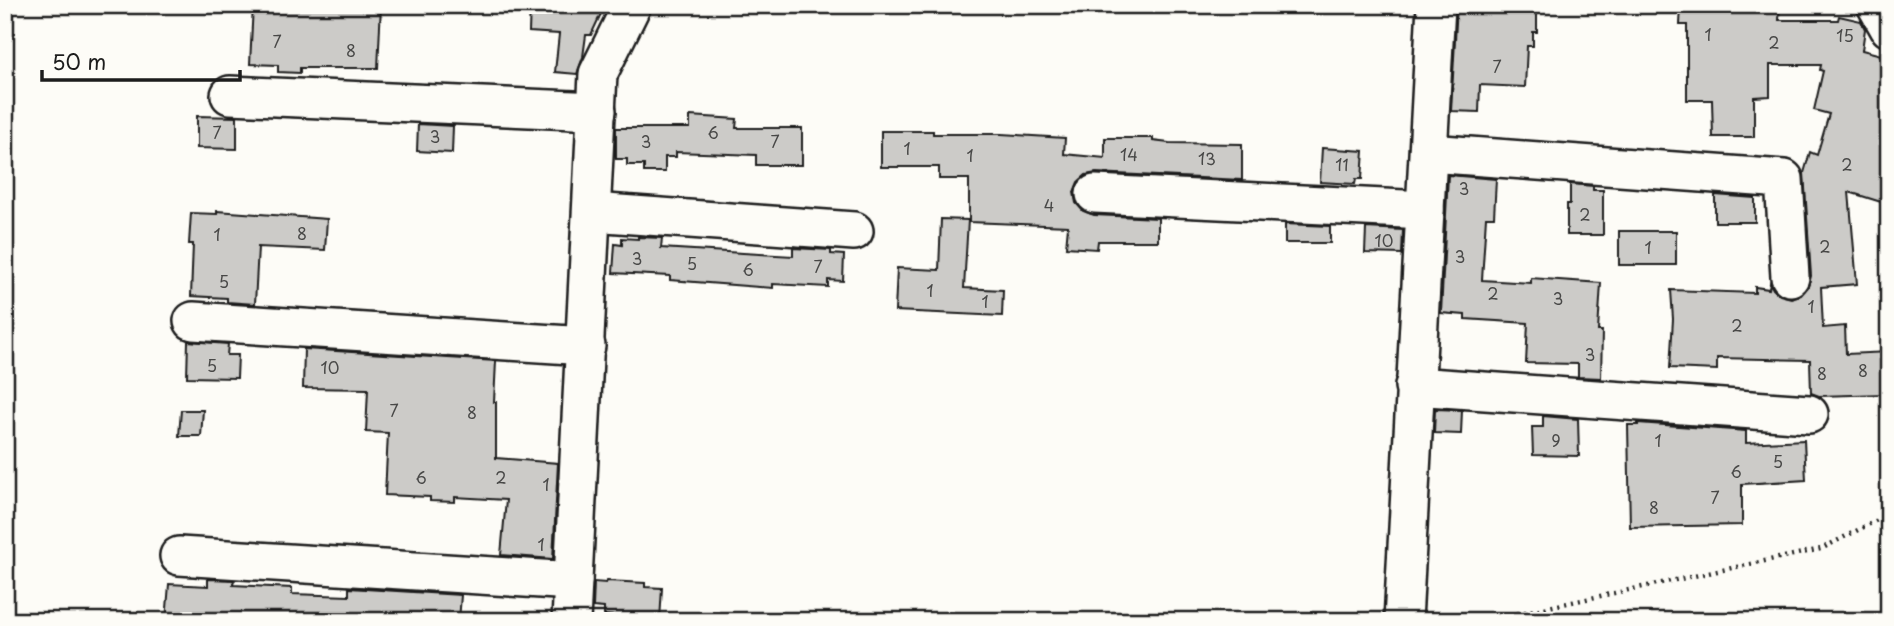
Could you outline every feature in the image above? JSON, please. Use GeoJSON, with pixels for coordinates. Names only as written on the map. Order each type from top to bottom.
{"type":"FeatureCollection","features":[{"type":"Feature","properties":{"kind":"street"},"geometry":{"type":"LineString","coordinates":[[571,621],[598,75],[632,5]]}},
{"type":"Feature","properties":{"kind":"street"},"geometry":{"type":"LineString","coordinates":[[1403,621],[1436,5]]}},
{"type":"Feature","properties":{"kind":"street"},"geometry":{"type":"LineString","coordinates":[[1875,5],[1889,28]]}},
{"type":"Feature","properties":{"kind":"street"},"geometry":{"type":"LineString","coordinates":[[230,96],[597,111]]}},
{"type":"Feature","properties":{"kind":"street"},"geometry":{"type":"LineString","coordinates":[[1429,153],[1784,179],[1790,276]]}},
{"type":"Feature","properties":{"kind":"street"},"geometry":{"type":"LineString","coordinates":[[1095,194],[1425,210]]}},
{"type":"Feature","properties":{"kind":"street"},"geometry":{"type":"LineString","coordinates":[[592,212],[854,231]]}},
{"type":"Feature","properties":{"kind":"street"},"geometry":{"type":"LineString","coordinates":[[193,321],[586,346]]}},
{"type":"Feature","properties":{"kind":"street"},"geometry":{"type":"LineString","coordinates":[[1415,386],[1809,414]]}},
{"type":"Feature","properties":{"kind":"street"},"geometry":{"type":"LineString","coordinates":[[179,556],[573,581]]}},
{"type":"Feature","properties":{"kind":"path"},"geometry":{"type":"LineString","coordinates":[[1483,621],[1821,550],[1889,514]]}},
{"type":"Feature","properties":{"kind":"building"},"geometry":{"type":"Polygon","coordinates":[[[253,5],[381,5],[378,68],[300,68],[300,73],[278,72],[278,65],[250,64],[253,5]]]}},
{"type":"Feature","properties":{"kind":"building"},"geometry":{"type":"Polygon","coordinates":[[[530,5],[605,5],[591,35],[586,35],[577,74],[555,72],[559,34],[529,32],[530,5]]]}},
{"type":"Feature","properties":{"kind":"building"},"geometry":{"type":"Polygon","coordinates":[[[1457,5],[1537,5],[1537,32],[1533,32],[1533,46],[1527,46],[1525,87],[1480,85],[1479,112],[1451,111],[1457,5]]]}},
{"type":"Feature","properties":{"kind":"building"},"geometry":{"type":"Polygon","coordinates":[[[1681,5],[1780,5],[1779,20],[1838,20],[1839,16],[1861,21],[1865,29],[1862,50],[1889,57],[1889,176],[1881,202],[1849,192],[1857,284],[1821,287],[1823,328],[1845,326],[1846,354],[1889,352],[1889,387],[1885,387],[1885,394],[1819,396],[1811,393],[1810,360],[1717,358],[1717,370],[1670,368],[1673,319],[1671,290],[1755,293],[1755,287],[1769,289],[1770,283],[1780,295],[1791,298],[1801,295],[1808,287],[1811,276],[1804,173],[1810,152],[1817,155],[1829,114],[1814,110],[1823,71],[1820,70],[1821,65],[1770,65],[1770,96],[1754,97],[1754,137],[1713,137],[1712,100],[1687,100],[1687,25],[1680,25],[1681,5]]]}},
{"type":"Feature","properties":{"kind":"building"},"geometry":{"type":"Polygon","coordinates":[[[197,116],[237,117],[237,149],[197,148],[197,116]]]}},
{"type":"Feature","properties":{"kind":"building"},"geometry":{"type":"Polygon","coordinates":[[[690,116],[737,119],[736,128],[802,128],[802,165],[756,165],[756,155],[676,152],[676,157],[665,157],[665,172],[644,172],[644,165],[627,165],[627,159],[616,159],[616,128],[690,128],[690,116]]]}},
{"type":"Feature","properties":{"kind":"building"},"geometry":{"type":"Polygon","coordinates":[[[418,124],[453,126],[452,153],[417,151],[418,124]]]}},
{"type":"Feature","properties":{"kind":"building"},"geometry":{"type":"Polygon","coordinates":[[[881,131],[1065,138],[1064,154],[1105,158],[1105,138],[1153,138],[1153,141],[1169,143],[1242,144],[1242,180],[1096,173],[1086,175],[1078,182],[1074,192],[1076,203],[1083,211],[1094,215],[1158,218],[1158,241],[1098,241],[1097,249],[1066,247],[1068,226],[969,222],[969,179],[939,179],[939,167],[881,167],[881,131]]]}},
{"type":"Feature","properties":{"kind":"building"},"geometry":{"type":"Polygon","coordinates":[[[1322,148],[1364,151],[1362,179],[1356,179],[1355,184],[1320,182],[1322,148]]]}},
{"type":"Feature","properties":{"kind":"building"},"geometry":{"type":"Polygon","coordinates":[[[1448,175],[1496,179],[1494,217],[1486,217],[1482,280],[1531,283],[1531,278],[1601,283],[1598,331],[1602,331],[1601,378],[1578,377],[1578,364],[1526,363],[1528,323],[1465,319],[1465,315],[1441,313],[1448,175]]]}},
{"type":"Feature","properties":{"kind":"building"},"geometry":{"type":"Polygon","coordinates":[[[1570,184],[1593,186],[1593,190],[1603,190],[1603,235],[1567,235],[1570,184]]]}},
{"type":"Feature","properties":{"kind":"building"},"geometry":{"type":"Polygon","coordinates":[[[1715,195],[1755,198],[1755,222],[1715,222],[1715,195]]]}},
{"type":"Feature","properties":{"kind":"building"},"geometry":{"type":"Polygon","coordinates":[[[217,211],[327,219],[325,250],[258,247],[255,304],[227,302],[227,298],[191,296],[191,213],[217,214],[217,211]]]}},
{"type":"Feature","properties":{"kind":"building"},"geometry":{"type":"Polygon","coordinates":[[[941,219],[968,220],[964,288],[1003,290],[1002,316],[895,311],[897,268],[939,270],[941,219]]]}},
{"type":"Feature","properties":{"kind":"building"},"geometry":{"type":"Polygon","coordinates":[[[1285,224],[1330,226],[1330,243],[1285,243],[1285,224]]]}},
{"type":"Feature","properties":{"kind":"building"},"geometry":{"type":"Polygon","coordinates":[[[1366,228],[1403,230],[1402,254],[1365,253],[1366,228]]]}},
{"type":"Feature","properties":{"kind":"building"},"geometry":{"type":"Polygon","coordinates":[[[1619,231],[1676,231],[1676,265],[1619,265],[1619,231]]]}},
{"type":"Feature","properties":{"kind":"building"},"geometry":{"type":"Polygon","coordinates":[[[622,238],[662,238],[661,248],[793,256],[793,248],[831,250],[831,254],[844,255],[843,281],[828,280],[828,287],[773,284],[773,288],[670,280],[670,276],[613,273],[615,244],[622,245],[622,238]]]}},
{"type":"Feature","properties":{"kind":"building"},"geometry":{"type":"Polygon","coordinates":[[[188,341],[228,344],[227,355],[238,355],[237,378],[187,377],[188,341]]]}},
{"type":"Feature","properties":{"kind":"building"},"geometry":{"type":"Polygon","coordinates":[[[304,349],[496,361],[496,458],[558,463],[553,559],[501,555],[506,500],[455,497],[455,502],[430,501],[430,497],[385,495],[388,433],[366,432],[368,389],[303,388],[304,349]]]}},
{"type":"Feature","properties":{"kind":"building"},"geometry":{"type":"Polygon","coordinates":[[[1435,409],[1462,410],[1461,434],[1434,433],[1435,409]]]}},
{"type":"Feature","properties":{"kind":"building"},"geometry":{"type":"Polygon","coordinates":[[[181,410],[203,410],[201,436],[179,436],[181,410]]]}},
{"type":"Feature","properties":{"kind":"building"},"geometry":{"type":"Polygon","coordinates":[[[1543,416],[1578,419],[1579,456],[1533,455],[1532,427],[1543,427],[1543,416]]]}},
{"type":"Feature","properties":{"kind":"building"},"geometry":{"type":"Polygon","coordinates":[[[1638,423],[1746,431],[1746,443],[1804,440],[1806,480],[1742,484],[1742,525],[1630,527],[1628,425],[1638,423]]]}},
{"type":"Feature","properties":{"kind":"building"},"geometry":{"type":"Polygon","coordinates":[[[208,579],[234,580],[233,585],[292,588],[292,594],[349,596],[349,588],[461,595],[459,621],[166,621],[169,584],[208,586],[208,579]]]}},
{"type":"Feature","properties":{"kind":"building"},"geometry":{"type":"Polygon","coordinates":[[[594,582],[645,583],[645,587],[662,588],[660,620],[604,615],[604,608],[593,607],[594,582]]]}}]}
